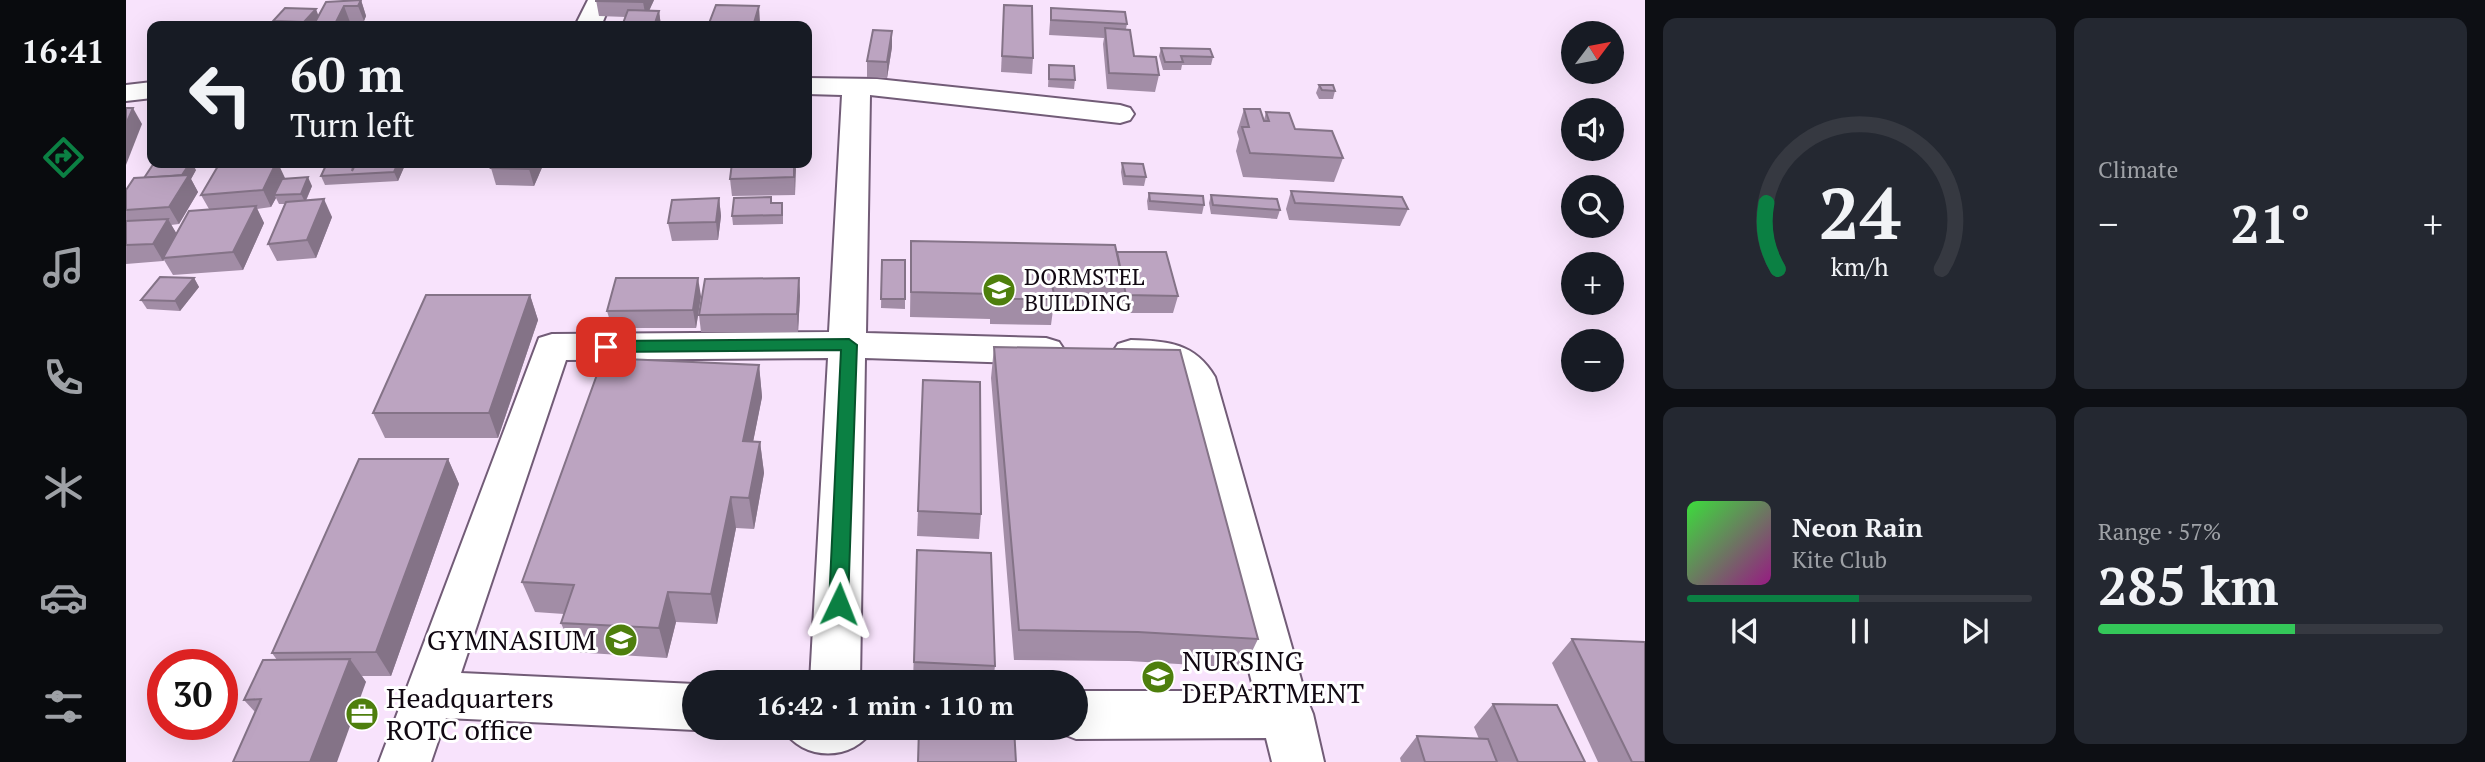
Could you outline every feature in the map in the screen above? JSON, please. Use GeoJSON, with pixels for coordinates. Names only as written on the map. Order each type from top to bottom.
{"type":"FeatureCollection","features":[{"type":"Feature","properties":{"kind":"street"},"geometry":{"type":"LineString","coordinates":[[590,21],[600,0]]}},
{"type":"Feature","properties":{"kind":"street"},"geometry":{"type":"LineString","coordinates":[[812,86],[856,87],[1120,114]]}},
{"type":"Feature","properties":{"kind":"street"},"geometry":{"type":"LineString","coordinates":[[835,670],[856,87]]}},
{"type":"Feature","properties":{"kind":"street"},"geometry":{"type":"LineString","coordinates":[[126,93],[147,91]]}},
{"type":"Feature","properties":{"kind":"street"},"geometry":{"type":"LineString","coordinates":[[405,762],[552,347],[849,345],[1171,355],[1187,362],[1196,377],[1298,762]]}},
{"type":"Feature","properties":{"kind":"street"},"geometry":{"type":"LineString","coordinates":[[428,694],[682,706]]}},
{"type":"Feature","properties":{"kind":"street"},"geometry":{"type":"LineString","coordinates":[[1088,715],[1287,715]]}},
{"type":"Feature","properties":{"kind":"building"},"geometry":{"type":"Polygon","coordinates":[[[361,0],[358,6],[344,6],[336,21],[316,21],[326,2],[361,0]]]}},
{"type":"Feature","properties":{"kind":"building"},"geometry":{"type":"Polygon","coordinates":[[[596,0],[644,0],[643,2],[596,0]]]}},
{"type":"Feature","properties":{"kind":"building"},"geometry":{"type":"Polygon","coordinates":[[[716,5],[759,6],[754,21],[710,21],[716,5]]]}},
{"type":"Feature","properties":{"kind":"building"},"geometry":{"type":"Polygon","coordinates":[[[1004,5],[1032,6],[1033,58],[1002,56],[1004,5]]]}},
{"type":"Feature","properties":{"kind":"building"},"geometry":{"type":"Polygon","coordinates":[[[285,8],[316,9],[305,21],[273,21],[285,8]]]}},
{"type":"Feature","properties":{"kind":"building"},"geometry":{"type":"Polygon","coordinates":[[[1051,8],[1125,12],[1127,24],[1051,20],[1051,8]]]}},
{"type":"Feature","properties":{"kind":"building"},"geometry":{"type":"Polygon","coordinates":[[[628,10],[659,11],[656,21],[624,21],[628,10]]]}},
{"type":"Feature","properties":{"kind":"building"},"geometry":{"type":"Polygon","coordinates":[[[1105,28],[1130,30],[1134,56],[1156,57],[1159,75],[1109,73],[1105,28]]]}},
{"type":"Feature","properties":{"kind":"building"},"geometry":{"type":"Polygon","coordinates":[[[873,30],[892,31],[887,62],[867,61],[873,30]]]}},
{"type":"Feature","properties":{"kind":"building"},"geometry":{"type":"Polygon","coordinates":[[[1161,48],[1210,49],[1213,57],[1181,56],[1183,62],[1165,62],[1161,48]]]}},
{"type":"Feature","properties":{"kind":"building"},"geometry":{"type":"Polygon","coordinates":[[[1049,65],[1074,66],[1075,80],[1049,79],[1049,65]]]}},
{"type":"Feature","properties":{"kind":"building"},"geometry":{"type":"Polygon","coordinates":[[[1319,85],[1333,85],[1335,91],[1322,90],[1319,85]]]}},
{"type":"Feature","properties":{"kind":"building"},"geometry":{"type":"Polygon","coordinates":[[[126,108],[133,108],[126,124],[126,108]]]}},
{"type":"Feature","properties":{"kind":"building"},"geometry":{"type":"Polygon","coordinates":[[[1244,109],[1260,109],[1264,121],[1269,121],[1266,112],[1289,113],[1295,129],[1332,131],[1343,158],[1250,153],[1242,127],[1249,127],[1244,109]]]}},
{"type":"Feature","properties":{"kind":"building"},"geometry":{"type":"Polygon","coordinates":[[[1122,163],[1143,164],[1146,177],[1125,176],[1122,163]]]}},
{"type":"Feature","properties":{"kind":"building"},"geometry":{"type":"Polygon","coordinates":[[[151,168],[187,168],[182,175],[144,178],[151,168]]]}},
{"type":"Feature","properties":{"kind":"building"},"geometry":{"type":"Polygon","coordinates":[[[217,168],[274,168],[263,190],[201,195],[217,168]]]}},
{"type":"Feature","properties":{"kind":"building"},"geometry":{"type":"Polygon","coordinates":[[[325,168],[353,168],[352,171],[354,168],[396,168],[394,172],[321,176],[325,168]]]}},
{"type":"Feature","properties":{"kind":"building"},"geometry":{"type":"Polygon","coordinates":[[[731,168],[794,168],[794,177],[730,179],[731,168]]]}},
{"type":"Feature","properties":{"kind":"building"},"geometry":{"type":"Polygon","coordinates":[[[189,175],[169,207],[126,210],[126,190],[134,178],[189,175]]]}},
{"type":"Feature","properties":{"kind":"building"},"geometry":{"type":"Polygon","coordinates":[[[308,177],[301,194],[274,195],[282,179],[308,177]]]}},
{"type":"Feature","properties":{"kind":"building"},"geometry":{"type":"Polygon","coordinates":[[[1291,191],[1402,197],[1408,209],[1295,203],[1291,191]]]}},
{"type":"Feature","properties":{"kind":"building"},"geometry":{"type":"Polygon","coordinates":[[[1149,193],[1203,196],[1204,205],[1150,201],[1149,193]]]}},
{"type":"Feature","properties":{"kind":"building"},"geometry":{"type":"Polygon","coordinates":[[[1211,195],[1277,199],[1280,210],[1213,205],[1211,195]]]}},
{"type":"Feature","properties":{"kind":"building"},"geometry":{"type":"Polygon","coordinates":[[[771,197],[771,203],[782,203],[782,215],[732,216],[734,198],[771,197]]]}},
{"type":"Feature","properties":{"kind":"building"},"geometry":{"type":"Polygon","coordinates":[[[719,198],[716,222],[668,223],[672,200],[719,198]]]}},
{"type":"Feature","properties":{"kind":"building"},"geometry":{"type":"Polygon","coordinates":[[[324,199],[307,240],[268,244],[286,202],[324,199]]]}},
{"type":"Feature","properties":{"kind":"building"},"geometry":{"type":"Polygon","coordinates":[[[256,206],[233,252],[163,258],[189,211],[256,206]]]}},
{"type":"Feature","properties":{"kind":"building"},"geometry":{"type":"Polygon","coordinates":[[[168,219],[153,244],[126,245],[126,221],[168,219]]]}},
{"type":"Feature","properties":{"kind":"building"},"geometry":{"type":"Polygon","coordinates":[[[911,241],[1115,245],[1124,286],[1052,285],[1055,299],[993,299],[993,294],[911,292],[911,241]]]}},
{"type":"Feature","properties":{"kind":"building"},"geometry":{"type":"Polygon","coordinates":[[[1117,252],[1166,252],[1178,296],[1126,295],[1117,252]]]}},
{"type":"Feature","properties":{"kind":"building"},"geometry":{"type":"Polygon","coordinates":[[[882,260],[905,260],[905,299],[881,299],[882,260]]]}},
{"type":"Feature","properties":{"kind":"building"},"geometry":{"type":"Polygon","coordinates":[[[160,277],[194,278],[175,301],[141,300],[160,277]]]}},
{"type":"Feature","properties":{"kind":"building"},"geometry":{"type":"Polygon","coordinates":[[[616,278],[698,278],[693,310],[607,311],[616,278]]]}},
{"type":"Feature","properties":{"kind":"building"},"geometry":{"type":"Polygon","coordinates":[[[799,278],[797,314],[699,315],[705,279],[799,278]]]}},
{"type":"Feature","properties":{"kind":"building"},"geometry":{"type":"Polygon","coordinates":[[[426,295],[530,295],[489,413],[373,413],[426,295]]]}},
{"type":"Feature","properties":{"kind":"building"},"geometry":{"type":"Polygon","coordinates":[[[994,347],[1180,350],[1258,639],[1138,632],[1019,630],[994,347]]]}},
{"type":"Feature","properties":{"kind":"building"},"geometry":{"type":"Polygon","coordinates":[[[603,358],[759,365],[743,441],[760,442],[749,498],[731,497],[711,594],[668,592],[659,628],[561,623],[574,585],[522,582],[603,358]]]}},
{"type":"Feature","properties":{"kind":"building"},"geometry":{"type":"Polygon","coordinates":[[[923,380],[980,382],[981,514],[918,511],[923,380]]]}},
{"type":"Feature","properties":{"kind":"building"},"geometry":{"type":"Polygon","coordinates":[[[359,459],[448,459],[376,652],[272,653],[359,459]]]}},
{"type":"Feature","properties":{"kind":"building"},"geometry":{"type":"Polygon","coordinates":[[[917,550],[991,553],[995,666],[914,662],[917,550]]]}},
{"type":"Feature","properties":{"kind":"building"},"geometry":{"type":"Polygon","coordinates":[[[1572,639],[1645,642],[1645,762],[1632,762],[1572,639]]]}},
{"type":"Feature","properties":{"kind":"building"},"geometry":{"type":"Polygon","coordinates":[[[350,659],[310,762],[233,762],[261,699],[244,700],[263,660],[350,659]]]}},
{"type":"Feature","properties":{"kind":"building"},"geometry":{"type":"Polygon","coordinates":[[[1493,704],[1557,705],[1585,762],[1518,762],[1493,704]]]}},
{"type":"Feature","properties":{"kind":"building"},"geometry":{"type":"Polygon","coordinates":[[[1417,736],[1488,739],[1497,762],[1425,762],[1417,736]]]}},
{"type":"Feature","properties":{"kind":"building"},"geometry":{"type":"Polygon","coordinates":[[[919,740],[1015,740],[1016,762],[918,762],[919,740]]]}},
{"type":"Feature","properties":{"kind":"place","name":"DORMSTEL BUILDING"},"geometry":{"type":"Point","coordinates":[999,290]}},
{"type":"Feature","properties":{"kind":"place","name":"GYMNASIUM"},"geometry":{"type":"Point","coordinates":[621,640]}},
{"type":"Feature","properties":{"kind":"place","name":"NURSING DEPARTMENT"},"geometry":{"type":"Point","coordinates":[1158,677]}},
{"type":"Feature","properties":{"kind":"place","name":"Headquarters ROTC office"},"geometry":{"type":"Point","coordinates":[362,714]}},
{"type":"Feature","properties":{"kind":"route"},"geometry":{"type":"LineString","coordinates":[[606,347],[849,345],[839,604]]}}]}
